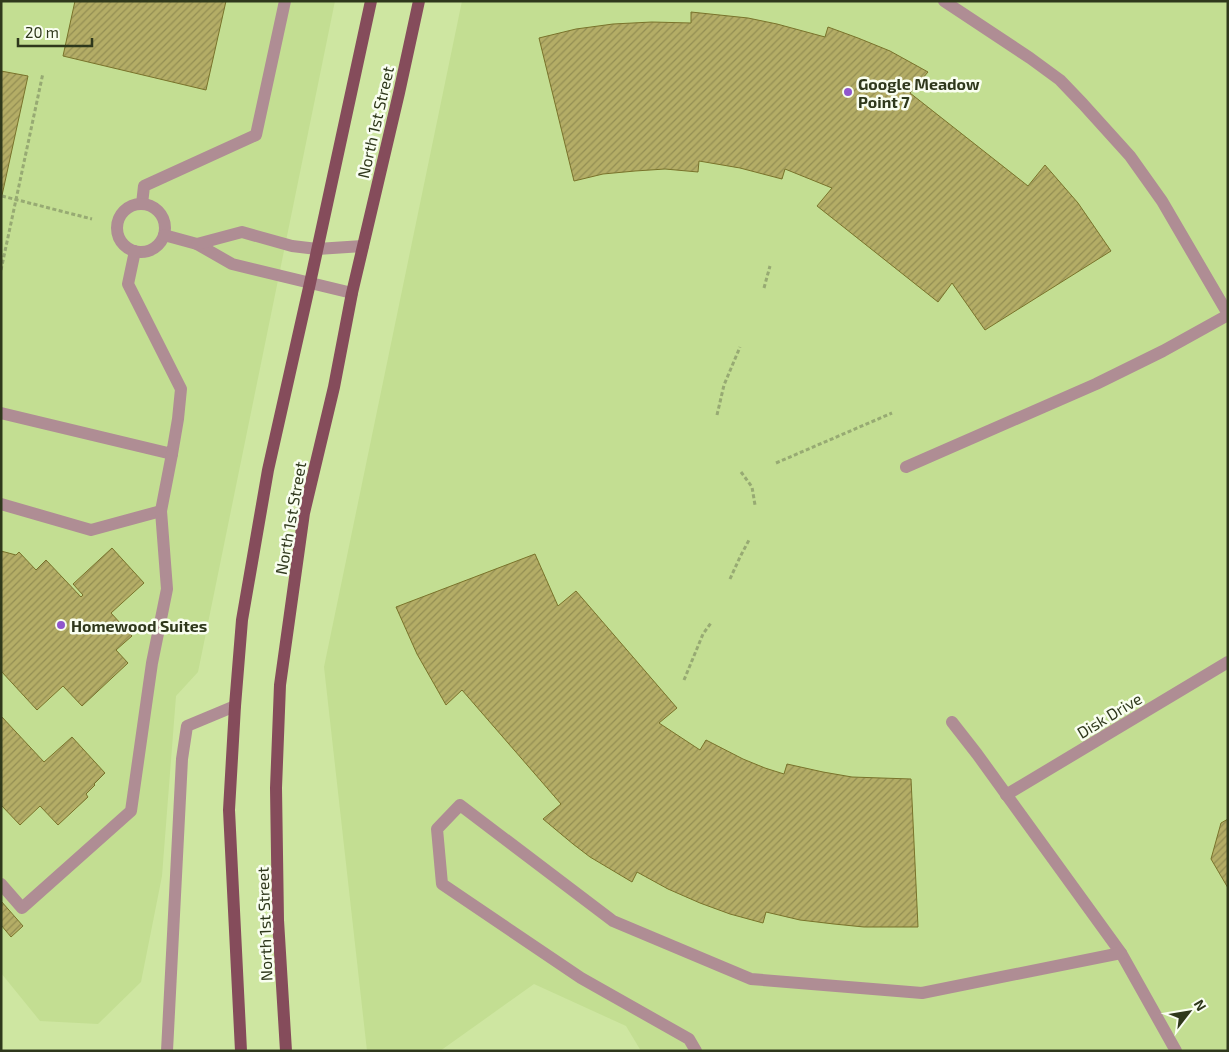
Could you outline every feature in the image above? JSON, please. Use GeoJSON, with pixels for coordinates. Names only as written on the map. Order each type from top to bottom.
{"type":"FeatureCollection","features":[{"type":"Feature","properties":{"kind":"main road","name":"North 1st Street"},"geometry":{"type":"LineString","coordinates":[[241,1051],[229,810],[242,620],[266,479],[371,1]]}},
{"type":"Feature","properties":{"kind":"main road","name":"North 1st Street"},"geometry":{"type":"LineString","coordinates":[[286,1051],[278,920],[276,788],[280,685],[304,513],[334,388],[352,293],[419,1]]}},
{"type":"Feature","properties":{"kind":"street"},"geometry":{"type":"LineString","coordinates":[[142,204],[144,186],[256,135],[285,1]]}},
{"type":"Feature","properties":{"kind":"street"},"geometry":{"type":"LineString","coordinates":[[906,467],[1096,384],[1163,351],[1228,314],[1162,202],[1130,156],[1083,104],[1060,80],[944,1]]}},
{"type":"Feature","properties":{"kind":"street"},"geometry":{"type":"LineString","coordinates":[[134,205],[149,205],[161,214],[164,220],[164,235],[161,242],[150,251],[135,251],[122,243],[118,236],[118,221],[128,208],[134,205]]}},
{"type":"Feature","properties":{"kind":"street"},"geometry":{"type":"LineString","coordinates":[[197,244],[242,232],[292,246],[317,249],[363,246]]}},
{"type":"Feature","properties":{"kind":"street"},"geometry":{"type":"LineString","coordinates":[[164,235],[197,244],[232,264],[352,293]]}},
{"type":"Feature","properties":{"kind":"street"},"geometry":{"type":"LineString","coordinates":[[1,884],[22,908],[131,811],[152,663],[167,589],[161,512],[178,419],[181,389],[128,284],[135,251]]}},
{"type":"Feature","properties":{"kind":"street"},"geometry":{"type":"LineString","coordinates":[[1,413],[172,454]]}},
{"type":"Feature","properties":{"kind":"street"},"geometry":{"type":"LineString","coordinates":[[1,504],[91,530],[161,512]]}},
{"type":"Feature","properties":{"kind":"street","name":"Disk Drive"},"geometry":{"type":"LineString","coordinates":[[1006,796],[1228,662]]}},
{"type":"Feature","properties":{"kind":"street"},"geometry":{"type":"LineString","coordinates":[[167,1051],[182,759],[187,726],[235,706]]}},
{"type":"Feature","properties":{"kind":"street"},"geometry":{"type":"LineString","coordinates":[[952,722],[1121,953],[1176,1051]]}},
{"type":"Feature","properties":{"kind":"street"},"geometry":{"type":"LineString","coordinates":[[696,1051],[689,1039],[581,978],[442,884],[437,829],[460,805],[613,921],[751,979],[922,993],[1121,953]]}},
{"type":"Feature","properties":{"kind":"path"},"geometry":{"type":"LineString","coordinates":[[1,270],[43,74]]}},
{"type":"Feature","properties":{"kind":"path"},"geometry":{"type":"LineString","coordinates":[[2,196],[92,219]]}},
{"type":"Feature","properties":{"kind":"path"},"geometry":{"type":"LineString","coordinates":[[764,288],[770,266]]}},
{"type":"Feature","properties":{"kind":"path"},"geometry":{"type":"LineString","coordinates":[[717,415],[724,385],[740,347]]}},
{"type":"Feature","properties":{"kind":"path"},"geometry":{"type":"LineString","coordinates":[[776,463],[892,413]]}},
{"type":"Feature","properties":{"kind":"path"},"geometry":{"type":"LineString","coordinates":[[741,472],[752,487],[755,505]]}},
{"type":"Feature","properties":{"kind":"path"},"geometry":{"type":"LineString","coordinates":[[730,579],[749,540]]}},
{"type":"Feature","properties":{"kind":"path"},"geometry":{"type":"LineString","coordinates":[[684,680],[703,634],[711,623]]}},
{"type":"Feature","properties":{"kind":"shaded area"},"geometry":{"type":"Polygon","coordinates":[[[1,1],[335,1],[198,672],[176,696],[162,876],[141,982],[98,1024],[40,1021],[1,973],[1,1]]]}},
{"type":"Feature","properties":{"kind":"shaded area"},"geometry":{"type":"Polygon","coordinates":[[[462,1],[1228,1],[1228,1051],[641,1051],[626,1026],[534,984],[440,1051],[367,1051],[324,667],[462,1]]]}},
{"type":"Feature","properties":{"kind":"building"},"geometry":{"type":"Polygon","coordinates":[[[75,1],[226,1],[206,90],[63,56],[75,1]]]}},
{"type":"Feature","properties":{"kind":"building"},"geometry":{"type":"Polygon","coordinates":[[[691,12],[748,18],[825,37],[828,27],[890,51],[928,72],[910,93],[1028,186],[1045,165],[1078,203],[1111,251],[985,330],[952,283],[938,302],[817,206],[832,188],[785,169],[782,179],[740,168],[699,161],[698,172],[665,169],[635,171],[603,174],[574,181],[539,38],[576,29],[613,24],[691,23],[691,12]]]}},
{"type":"Feature","properties":{"kind":"building"},"geometry":{"type":"Polygon","coordinates":[[[1,71],[28,76],[1,200],[1,71]]]}},
{"type":"Feature","properties":{"kind":"building","name":"Homewood Suites"},"geometry":{"type":"Polygon","coordinates":[[[112,548],[144,583],[111,613],[132,636],[116,650],[128,663],[82,706],[63,686],[37,710],[1,671],[1,551],[16,555],[19,552],[36,570],[46,560],[81,597],[83,595],[73,584],[112,548]]]}},
{"type":"Feature","properties":{"kind":"building"},"geometry":{"type":"Polygon","coordinates":[[[535,554],[558,606],[576,591],[677,708],[659,723],[700,750],[706,740],[743,759],[784,774],[787,764],[852,777],[911,779],[918,927],[864,927],[800,920],[766,912],[763,923],[730,914],[668,889],[637,872],[632,882],[590,857],[543,819],[561,804],[462,690],[446,705],[417,654],[396,607],[535,554]]]}},
{"type":"Feature","properties":{"kind":"building"},"geometry":{"type":"Polygon","coordinates":[[[1,716],[44,762],[72,737],[105,773],[86,794],[88,797],[58,825],[40,806],[20,825],[1,805],[1,716]]]}},
{"type":"Feature","properties":{"kind":"building"},"geometry":{"type":"Polygon","coordinates":[[[1228,819],[1228,888],[1211,859],[1221,823],[1228,819]]]}},
{"type":"Feature","properties":{"kind":"building"},"geometry":{"type":"Polygon","coordinates":[[[1,901],[23,926],[11,937],[1,925],[1,901]]]}},
{"type":"Feature","properties":{"kind":"place","name":"Google Meadow Point 7"},"geometry":{"type":"Point","coordinates":[848,92]}},
{"type":"Feature","properties":{"kind":"place","name":"Homewood Suites"},"geometry":{"type":"Point","coordinates":[61,625]}}]}
